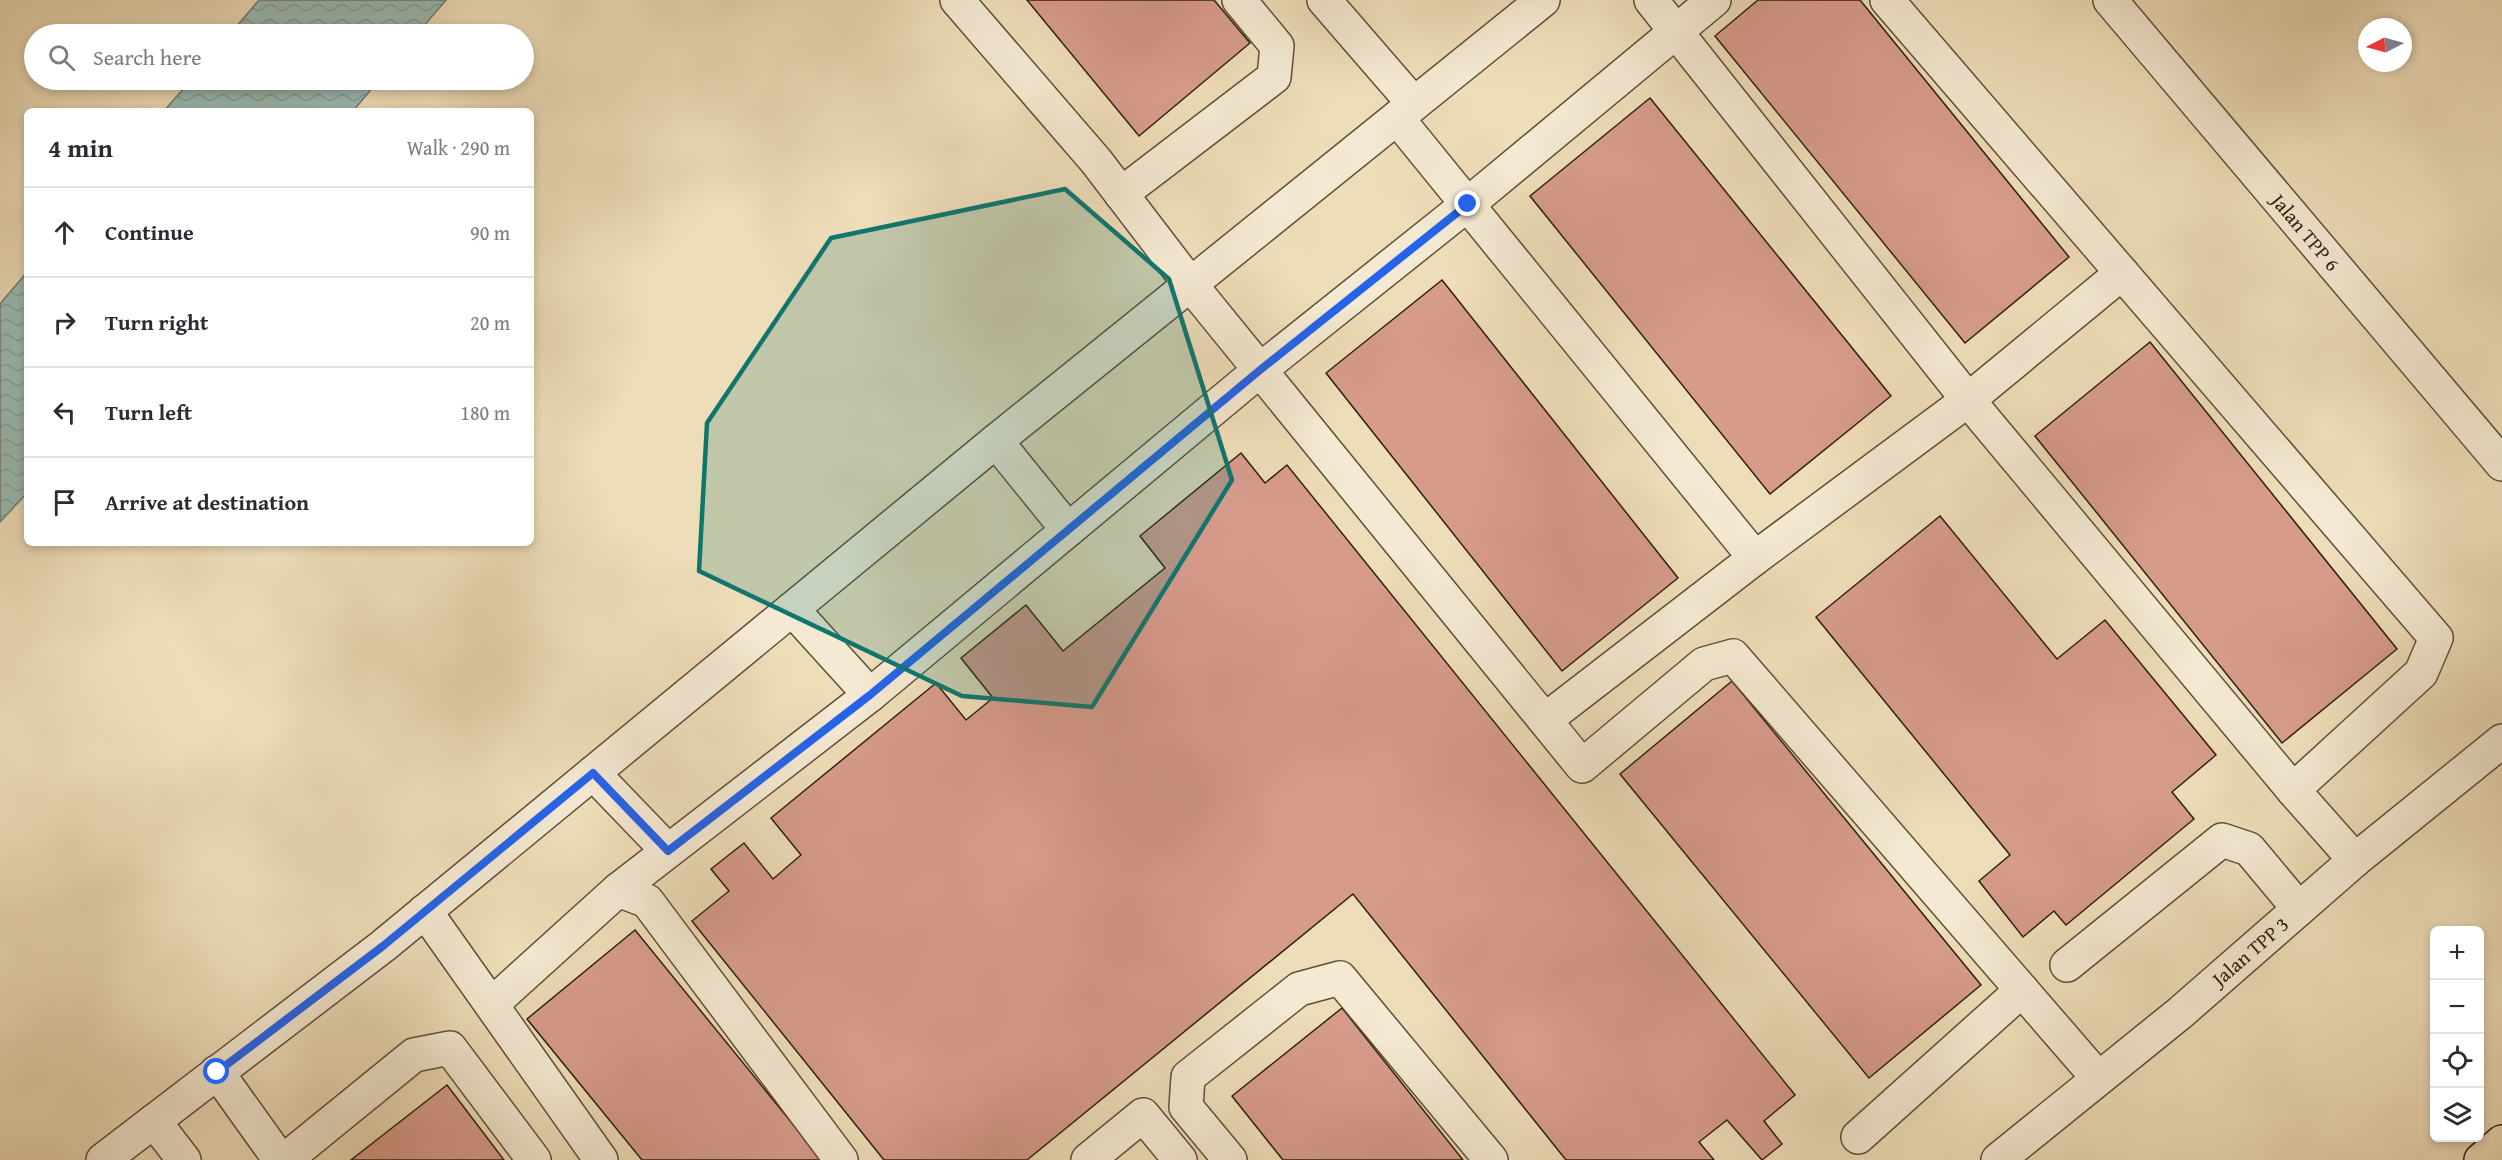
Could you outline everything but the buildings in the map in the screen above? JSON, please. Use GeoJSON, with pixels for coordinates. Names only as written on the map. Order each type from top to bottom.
{"type":"FeatureCollection","features":[{"type":"Feature","properties":{"kind":"highway"},"geometry":{"type":"LineString","coordinates":[[2481,1160],[2502,1142]]}},
{"type":"Feature","properties":{"kind":"street"},"geometry":{"type":"LineString","coordinates":[[957,0],[1096,161],[1190,284],[1582,766],[1704,664],[1734,656],[2098,1078]]}},
{"type":"Feature","properties":{"kind":"street"},"geometry":{"type":"LineString","coordinates":[[1121,194],[1274,77],[1277,46],[1239,0]]}},
{"type":"Feature","properties":{"kind":"street"},"geometry":{"type":"LineString","coordinates":[[103,1160],[425,911],[996,441],[1544,0]]}},
{"type":"Feature","properties":{"kind":"street"},"geometry":{"type":"LineString","coordinates":[[1651,0],[1968,400],[2293,790],[2355,860]]}},
{"type":"Feature","properties":{"kind":"street"},"geometry":{"type":"LineString","coordinates":[[492,1004],[618,890],[870,695],[1260,370],[1468,204],[1714,0]]}},
{"type":"Feature","properties":{"kind":"street"},"geometry":{"type":"LineString","coordinates":[[1887,0],[2436,638],[2421,673],[2293,790]]}},
{"type":"Feature","properties":{"kind":"street","name":"Jalan TPP 6"},"geometry":{"type":"LineString","coordinates":[[2110,0],[2502,464]]}},
{"type":"Feature","properties":{"kind":"street"},"geometry":{"type":"LineString","coordinates":[[1338,5],[1468,204],[1755,558]]}},
{"type":"Feature","properties":{"kind":"street"},"geometry":{"type":"LineString","coordinates":[[1545,720],[1755,558],[1968,400],[2122,273]]}},
{"type":"Feature","properties":{"kind":"street"},"geometry":{"type":"LineString","coordinates":[[996,441],[1068,530]]}},
{"type":"Feature","properties":{"kind":"street"},"geometry":{"type":"LineString","coordinates":[[792,609],[870,695]]}},
{"type":"Feature","properties":{"kind":"street","name":"Jalan TPP 3"},"geometry":{"type":"LineString","coordinates":[[1998,1160],[2180,1013],[2355,860],[2502,741]]}},
{"type":"Feature","properties":{"kind":"street"},"geometry":{"type":"LineString","coordinates":[[593,773],[668,851]]}},
{"type":"Feature","properties":{"kind":"street"},"geometry":{"type":"LineString","coordinates":[[2067,965],[2222,840],[2249,849],[2299,909]]}},
{"type":"Feature","properties":{"kind":"street"},"geometry":{"type":"LineString","coordinates":[[618,890],[646,901],[841,1160]]}},
{"type":"Feature","properties":{"kind":"street"},"geometry":{"type":"LineString","coordinates":[[425,911],[601,1160]]}},
{"type":"Feature","properties":{"kind":"street"},"geometry":{"type":"LineString","coordinates":[[1230,1160],[1186,1107],[1188,1077],[1299,989],[1340,978],[1491,1160]]}},
{"type":"Feature","properties":{"kind":"street"},"geometry":{"type":"LineString","coordinates":[[1858,1137],[2022,990]]}},
{"type":"Feature","properties":{"kind":"street"},"geometry":{"type":"LineString","coordinates":[[217,1072],[282,1160],[414,1055],[450,1048],[534,1160]]}},
{"type":"Feature","properties":{"kind":"street"},"geometry":{"type":"LineString","coordinates":[[1088,1160],[1143,1115],[1180,1160]]}},
{"type":"Feature","properties":{"kind":"street"},"geometry":{"type":"LineString","coordinates":[[154,1121],[184,1160]]}},
{"type":"Feature","properties":{"kind":"highlighted area"},"geometry":{"type":"Polygon","coordinates":[[[1065,189],[1169,279],[1232,480],[1092,707],[962,696],[699,571],[707,423],[831,238],[1065,189]]]}},
{"type":"Feature","properties":{"kind":"water"},"geometry":{"type":"Polygon","coordinates":[[[259,0],[446,0],[426,24],[239,24],[259,0]]]}},
{"type":"Feature","properties":{"kind":"water"},"geometry":{"type":"Polygon","coordinates":[[[182,90],[371,90],[356,108],[167,108],[182,90]]]}},
{"type":"Feature","properties":{"kind":"water"},"geometry":{"type":"Polygon","coordinates":[[[24,276],[24,496],[0,522],[0,304],[24,276]]]}},
{"type":"Feature","properties":{"kind":"route"},"geometry":{"type":"LineString","coordinates":[[217,1072],[383,946],[593,773],[668,851],[870,695],[1260,370],[1468,204]]}}]}
